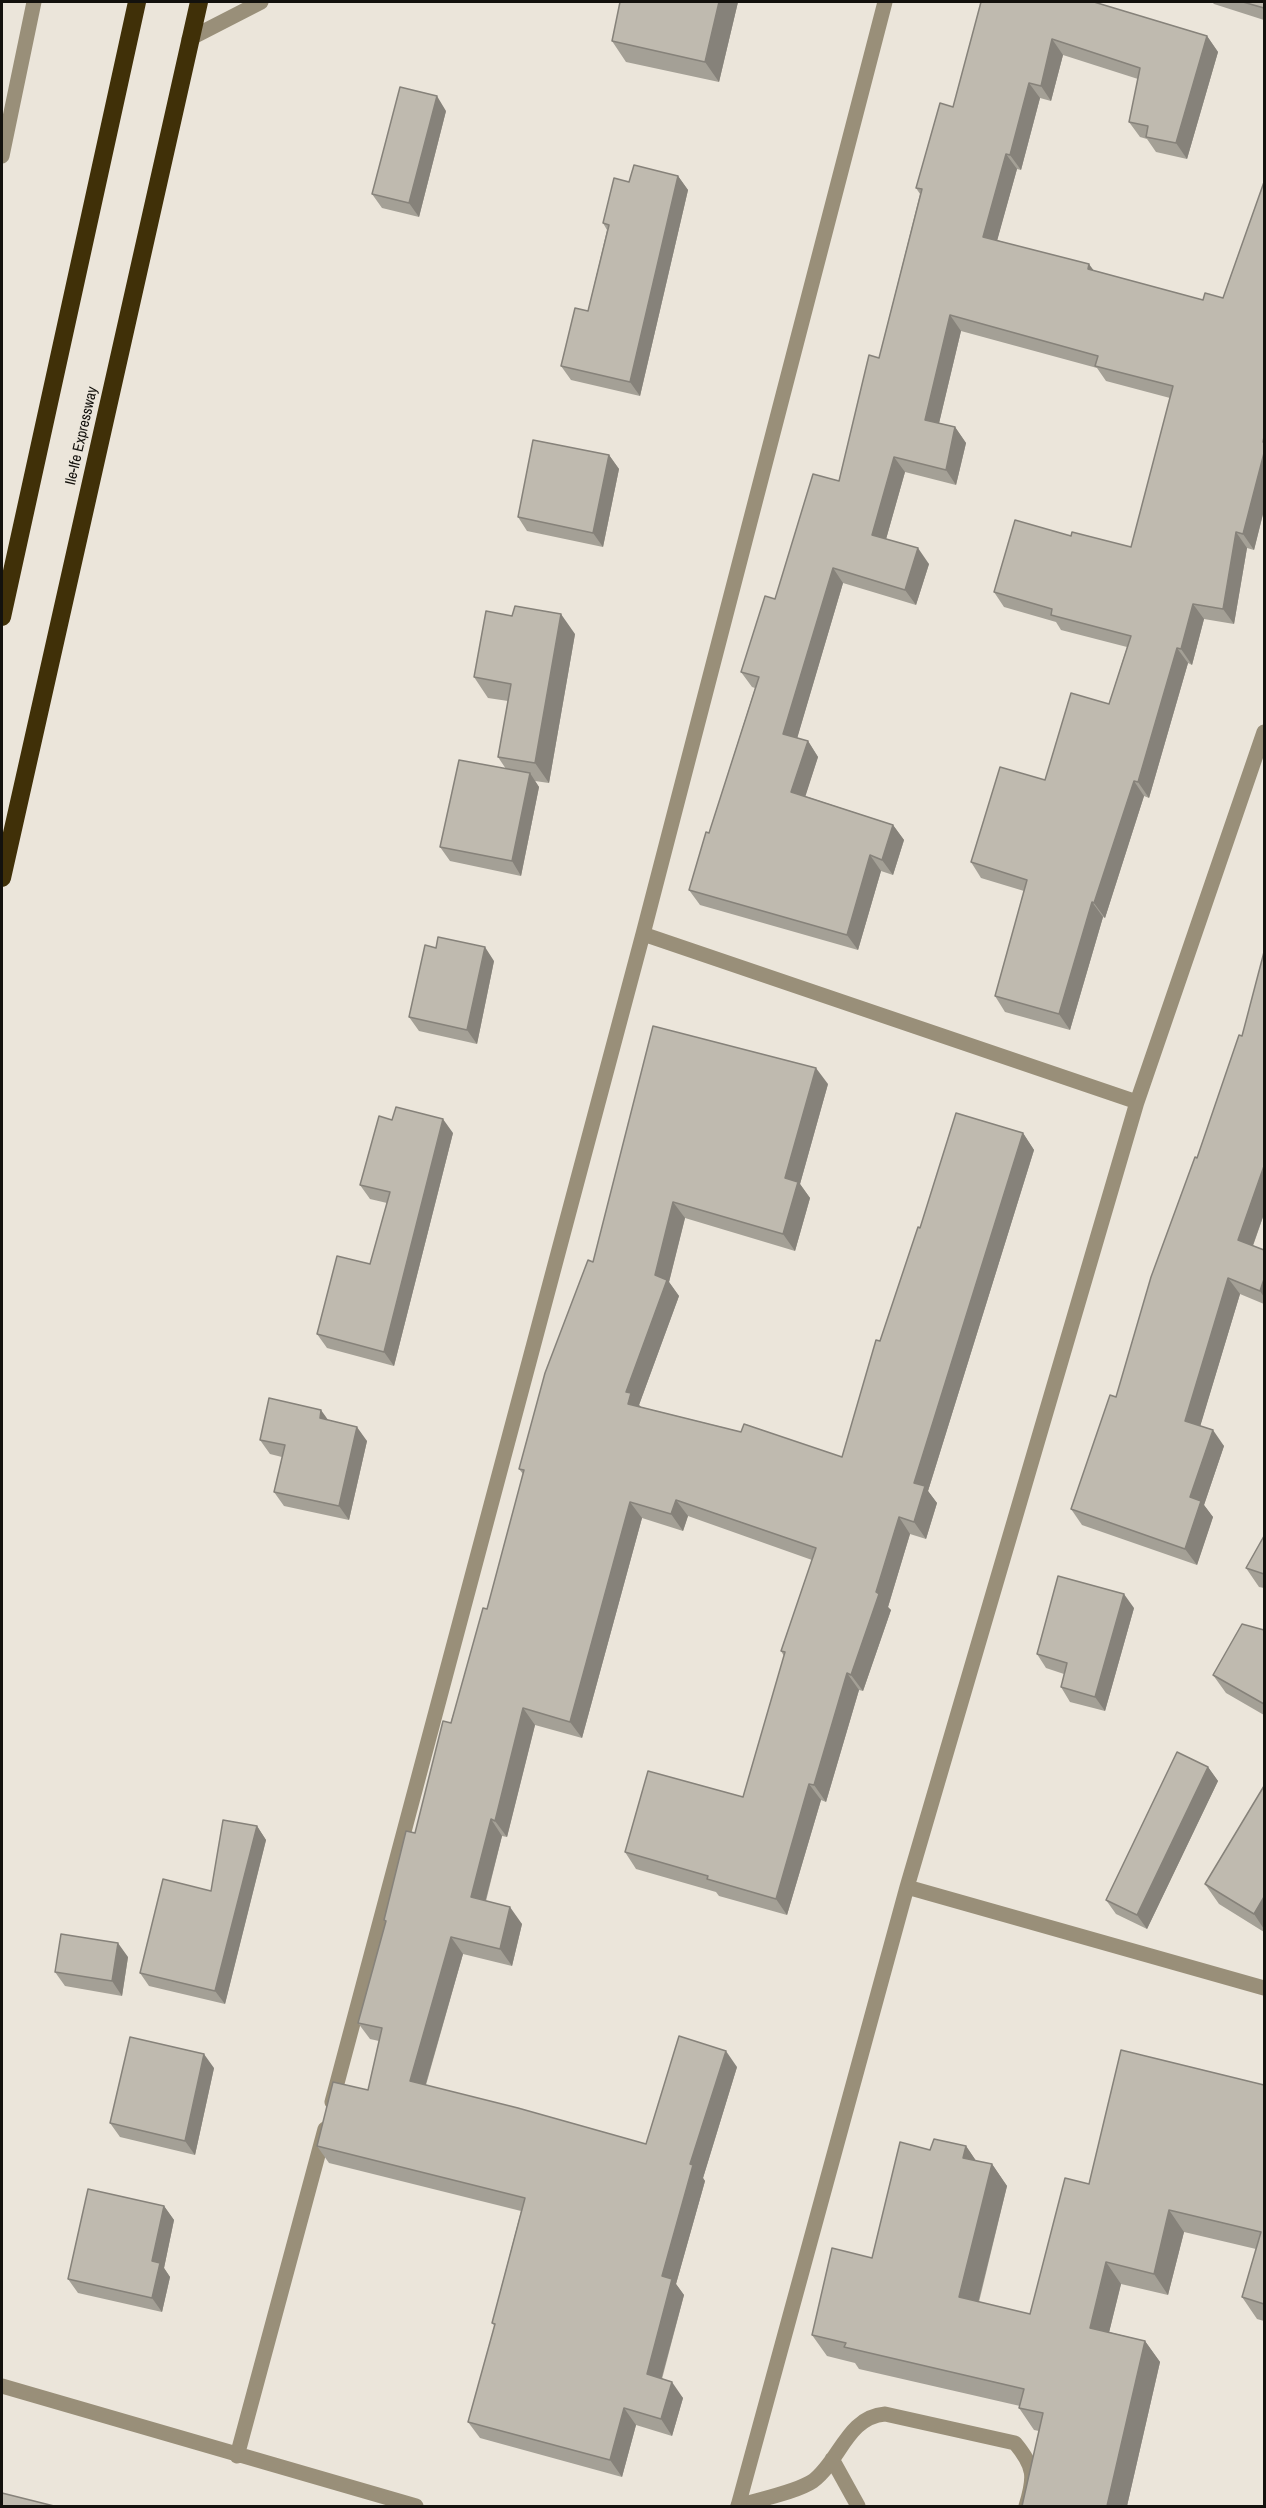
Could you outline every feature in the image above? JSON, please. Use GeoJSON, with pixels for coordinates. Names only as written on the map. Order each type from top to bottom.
{"type":"FeatureCollection","features":[{"type":"Feature","properties":{"kind":"highway"},"geometry":{"type":"LineString","coordinates":[[2,617],[137,2]]}},
{"type":"Feature","properties":{"kind":"highway","name":"Ile-Ife Expressway"},"geometry":{"type":"LineString","coordinates":[[2,878],[199,2]]}},
{"type":"Feature","properties":{"kind":"street"},"geometry":{"type":"LineString","coordinates":[[2,156],[34,2]]}},
{"type":"Feature","properties":{"kind":"street"},"geometry":{"type":"LineString","coordinates":[[189,39],[261,2]]}},
{"type":"Feature","properties":{"kind":"street"},"geometry":{"type":"LineString","coordinates":[[237,2456],[643,934],[885,2]]}},
{"type":"Feature","properties":{"kind":"street"},"geometry":{"type":"LineString","coordinates":[[738,2506],[907,1887],[1137,1102],[1264,732]]}},
{"type":"Feature","properties":{"kind":"street"},"geometry":{"type":"LineString","coordinates":[[643,934],[1137,1102]]}},
{"type":"Feature","properties":{"kind":"street"},"geometry":{"type":"LineString","coordinates":[[907,1887],[1264,1988]]}},
{"type":"Feature","properties":{"kind":"street"},"geometry":{"type":"LineString","coordinates":[[2,2386],[237,2456],[416,2506]]}},
{"type":"Feature","properties":{"kind":"street"},"geometry":{"type":"LineString","coordinates":[[738,2506],[806,2485],[819,2475],[858,2425],[867,2418],[885,2414],[1016,2443],[1032,2465],[1032,2487],[1026,2506]]}},
{"type":"Feature","properties":{"kind":"street"},"geometry":{"type":"LineString","coordinates":[[832,2459],[858,2506]]}},
{"type":"Feature","properties":{"kind":"building"},"geometry":{"type":"Polygon","coordinates":[[[620,2],[719,2],[705,62],[612,41],[620,2]]]}},
{"type":"Feature","properties":{"kind":"building"},"geometry":{"type":"Polygon","coordinates":[[[981,2],[1094,2],[1207,36],[1176,143],[1146,137],[1148,126],[1129,122],[1140,68],[1052,39],[1041,86],[1029,83],[1010,155],[1006,154],[983,237],[1089,264],[1088,269],[1203,300],[1205,293],[1223,298],[1264,182],[1264,453],[1243,534],[1236,532],[1223,609],[1193,604],[1181,649],[1177,648],[1138,782],[1134,781],[1094,903],[1092,902],[1059,1014],[995,996],[1027,880],[971,862],[1000,767],[1045,780],[1071,693],[1109,704],[1131,636],[1051,615],[1052,609],[994,592],[1015,520],[1071,536],[1072,532],[1131,547],[1173,386],[1095,366],[1098,356],[950,315],[925,420],[955,427],[946,470],[894,457],[872,535],[918,548],[905,590],[833,568],[783,734],[808,741],[791,792],[893,825],[882,860],[870,855],[847,935],[689,890],[706,832],[709,833],[759,677],[741,672],[765,596],[775,599],[813,474],[839,481],[869,355],[879,358],[922,189],[916,188],[940,103],[953,107],[981,2]]]}},
{"type":"Feature","properties":{"kind":"building"},"geometry":{"type":"Polygon","coordinates":[[[1243,2],[1264,2],[1264,8],[1243,2]]]}},
{"type":"Feature","properties":{"kind":"building"},"geometry":{"type":"Polygon","coordinates":[[[400,87],[437,96],[409,203],[372,194],[400,87]]]}},
{"type":"Feature","properties":{"kind":"building"},"geometry":{"type":"Polygon","coordinates":[[[634,165],[678,176],[630,382],[561,366],[575,308],[588,311],[609,225],[603,223],[614,178],[629,182],[634,165]]]}},
{"type":"Feature","properties":{"kind":"building"},"geometry":{"type":"Polygon","coordinates":[[[533,440],[609,455],[593,533],[518,517],[533,440]]]}},
{"type":"Feature","properties":{"kind":"building"},"geometry":{"type":"Polygon","coordinates":[[[515,606],[561,614],[535,763],[498,757],[511,684],[474,677],[486,611],[512,616],[515,606]]]}},
{"type":"Feature","properties":{"kind":"building"},"geometry":{"type":"Polygon","coordinates":[[[459,760],[530,773],[512,861],[440,847],[459,760]]]}},
{"type":"Feature","properties":{"kind":"building"},"geometry":{"type":"Polygon","coordinates":[[[438,937],[485,947],[467,1030],[409,1017],[425,945],[436,948],[438,937]]]}},
{"type":"Feature","properties":{"kind":"building"},"geometry":{"type":"Polygon","coordinates":[[[1264,952],[1264,1166],[1238,1240],[1264,1250],[1264,1279],[1260,1291],[1228,1278],[1185,1421],[1213,1430],[1190,1497],[1201,1501],[1185,1549],[1071,1509],[1110,1395],[1116,1397],[1151,1277],[1195,1157],[1197,1158],[1239,1035],[1242,1036],[1264,952]]]}},
{"type":"Feature","properties":{"kind":"building"},"geometry":{"type":"Polygon","coordinates":[[[653,1026],[816,1068],[785,1178],[798,1182],[783,1234],[673,1202],[655,1275],[667,1280],[626,1392],[631,1393],[628,1404],[741,1432],[744,1424],[842,1457],[876,1340],[880,1341],[918,1227],[920,1228],[956,1113],[1023,1133],[914,1483],[925,1486],[914,1522],[899,1517],[876,1592],[879,1594],[851,1675],[847,1673],[814,1785],[809,1784],[776,1899],[625,1852],[648,1771],[743,1797],[785,1652],[781,1651],[816,1548],[676,1500],[671,1514],[630,1502],[570,1722],[523,1708],[495,1821],[491,1819],[471,1897],[510,1907],[500,1949],[451,1937],[410,2081],[646,2144],[679,2036],[726,2051],[690,2164],[693,2165],[662,2276],[672,2279],[647,2374],[672,2382],[661,2419],[624,2408],[610,2460],[468,2422],[495,2324],[492,2323],[525,2198],[317,2146],[333,2082],[368,2090],[382,2028],[358,2023],[386,1921],[384,1920],[406,1831],[415,1833],[443,1721],[451,1723],[483,1608],[487,1609],[524,1470],[519,1469],[545,1373],[588,1260],[593,1262],[653,1026]]]}},
{"type":"Feature","properties":{"kind":"building"},"geometry":{"type":"Polygon","coordinates":[[[396,1107],[443,1119],[384,1352],[317,1334],[337,1256],[370,1264],[390,1192],[360,1185],[379,1116],[392,1120],[396,1107]]]}},
{"type":"Feature","properties":{"kind":"building"},"geometry":{"type":"Polygon","coordinates":[[[269,1398],[321,1410],[320,1418],[357,1427],[339,1506],[274,1492],[285,1445],[260,1440],[269,1398]]]}},
{"type":"Feature","properties":{"kind":"building"},"geometry":{"type":"Polygon","coordinates":[[[1264,1536],[1264,1574],[1246,1568],[1264,1536]]]}},
{"type":"Feature","properties":{"kind":"building"},"geometry":{"type":"Polygon","coordinates":[[[1058,1576],[1124,1594],[1095,1697],[1061,1687],[1067,1663],[1037,1654],[1058,1576]]]}},
{"type":"Feature","properties":{"kind":"building"},"geometry":{"type":"Polygon","coordinates":[[[1242,1624],[1264,1630],[1264,1704],[1213,1675],[1242,1624]]]}},
{"type":"Feature","properties":{"kind":"building"},"geometry":{"type":"Polygon","coordinates":[[[1177,1752],[1208,1767],[1137,1915],[1106,1900],[1177,1752]]]}},
{"type":"Feature","properties":{"kind":"building"},"geometry":{"type":"Polygon","coordinates":[[[1264,1786],[1264,1897],[1254,1914],[1205,1884],[1264,1786]]]}},
{"type":"Feature","properties":{"kind":"building"},"geometry":{"type":"Polygon","coordinates":[[[223,1820],[257,1826],[215,1991],[140,1973],[163,1879],[211,1891],[223,1820]]]}},
{"type":"Feature","properties":{"kind":"building"},"geometry":{"type":"Polygon","coordinates":[[[61,1934],[118,1943],[112,1981],[55,1972],[61,1934]]]}},
{"type":"Feature","properties":{"kind":"building"},"geometry":{"type":"Polygon","coordinates":[[[130,2037],[204,2054],[185,2141],[110,2123],[130,2037]]]}},
{"type":"Feature","properties":{"kind":"building"},"geometry":{"type":"Polygon","coordinates":[[[1121,2050],[1264,2085],[1264,2304],[1242,2297],[1261,2232],[1169,2210],[1154,2274],[1106,2262],[1090,2328],[1145,2341],[1107,2506],[1022,2506],[1043,2413],[1019,2408],[1024,2389],[844,2347],[846,2343],[812,2335],[832,2248],[872,2258],[900,2142],[930,2150],[934,2139],[966,2146],[963,2158],[992,2164],[959,2297],[1030,2314],[1065,2178],[1089,2184],[1121,2050]]]}},
{"type":"Feature","properties":{"kind":"building"},"geometry":{"type":"Polygon","coordinates":[[[88,2189],[164,2206],[152,2261],[160,2263],[152,2298],[68,2279],[88,2189]]]}},
{"type":"Feature","properties":{"kind":"building"},"geometry":{"type":"Polygon","coordinates":[[[2,2493],[54,2506],[2,2506],[2,2493]]]}}]}
